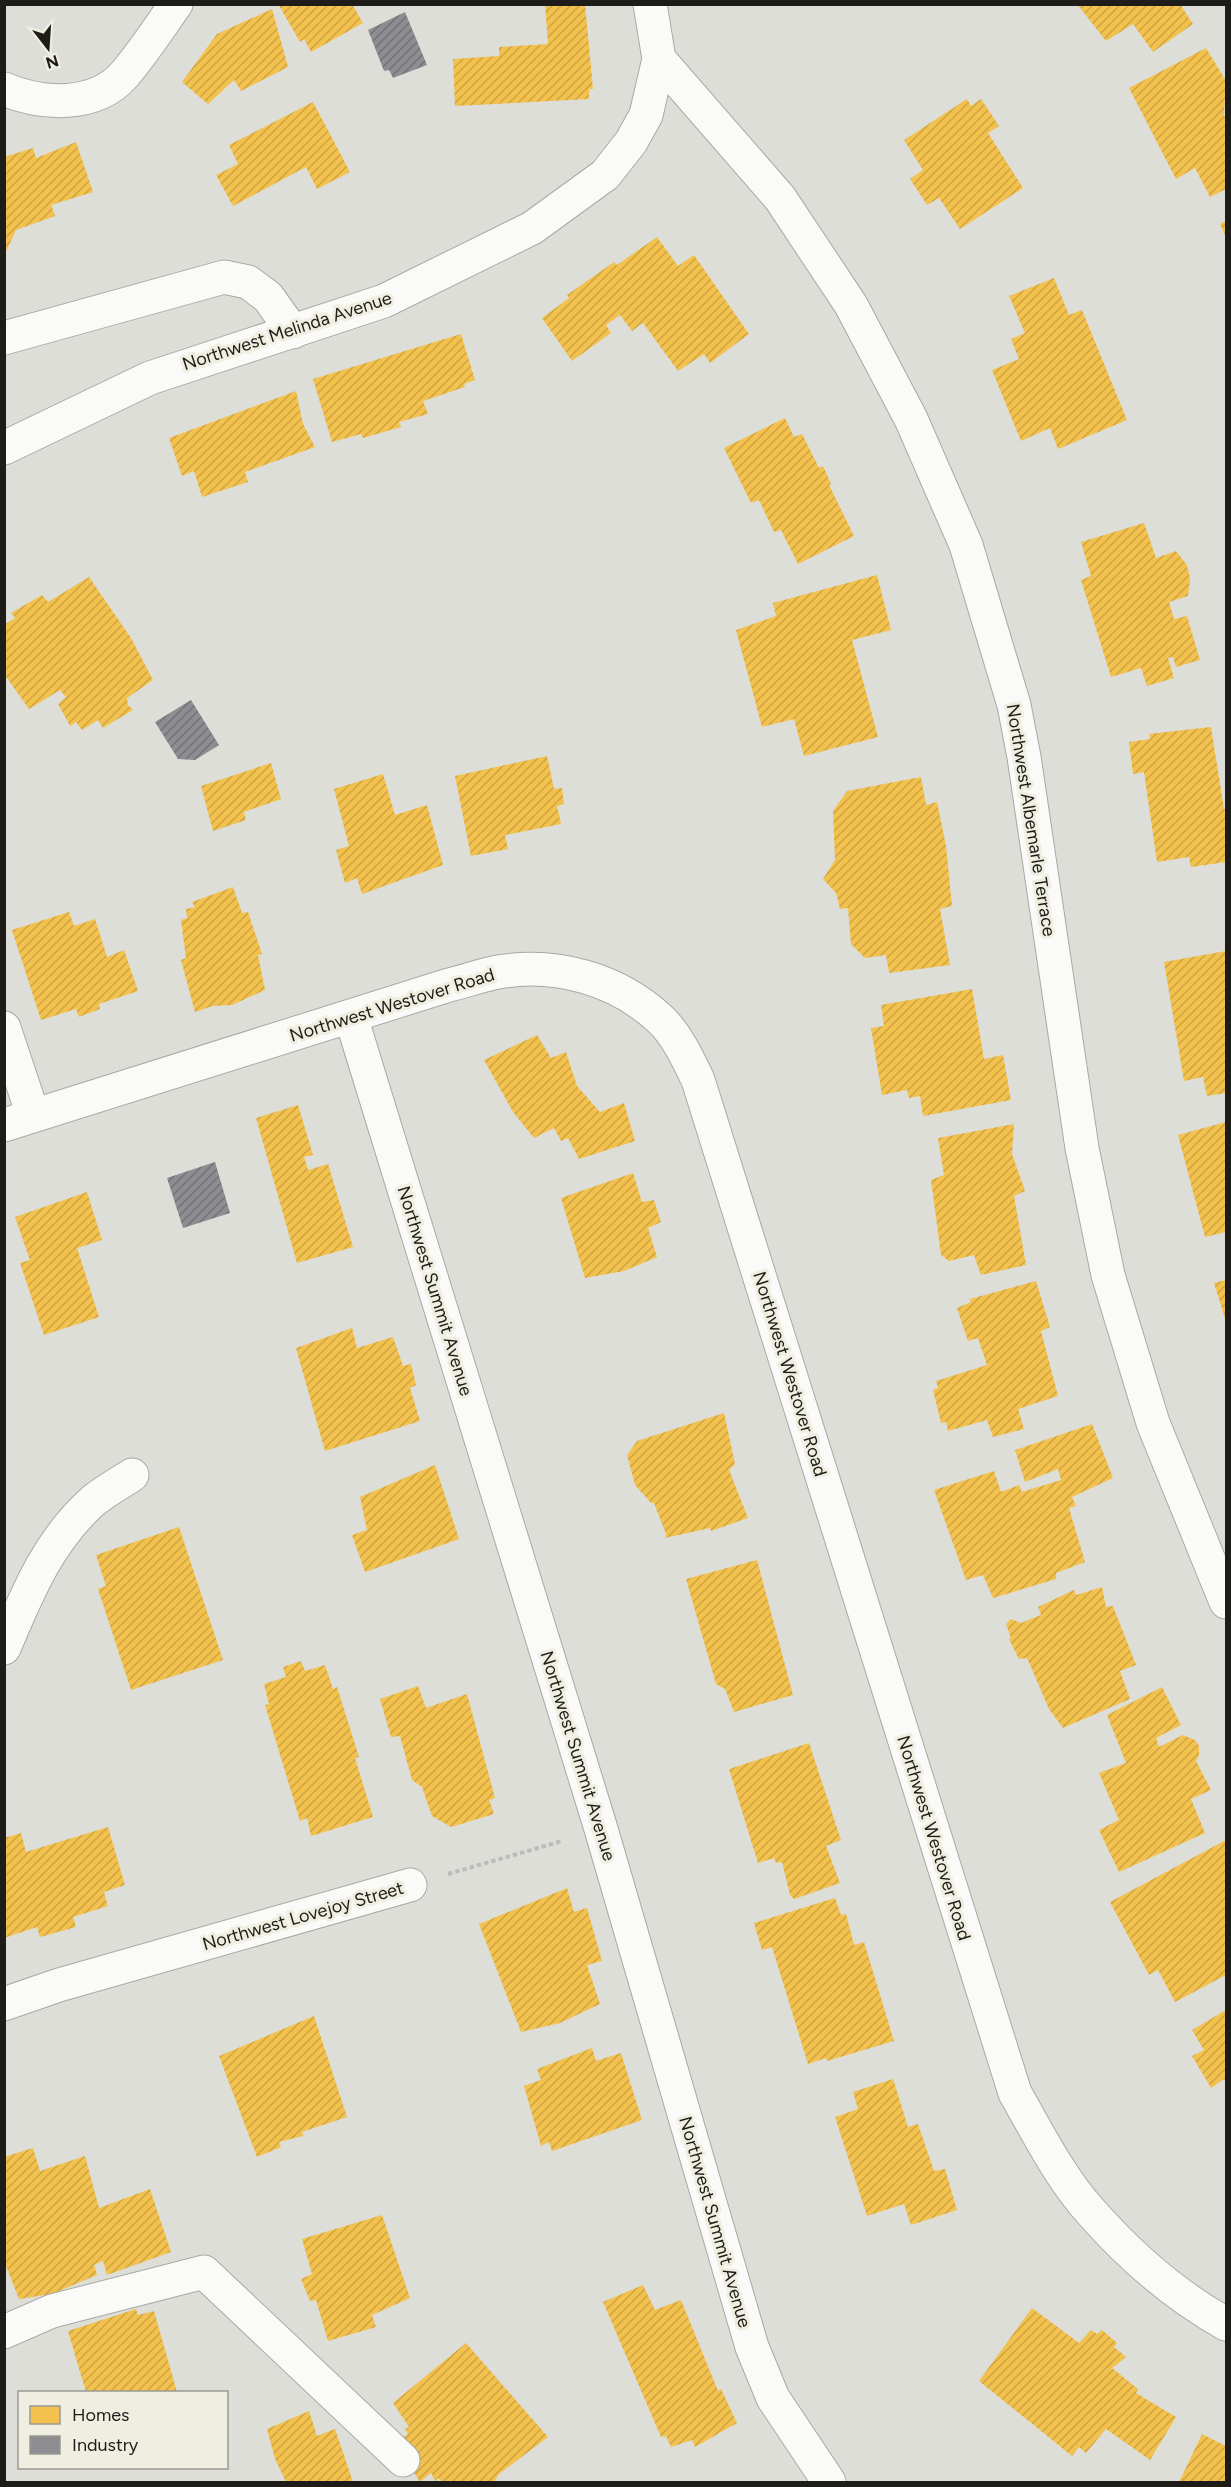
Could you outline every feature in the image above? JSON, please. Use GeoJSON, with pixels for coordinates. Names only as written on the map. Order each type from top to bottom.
{"type":"FeatureCollection","features":[{"type":"Feature","properties":{"kind":"street"},"geometry":{"type":"LineString","coordinates":[[4,89],[23,97],[46,102],[86,98],[105,89],[123,76],[176,4]]}},
{"type":"Feature","properties":{"kind":"street"},"geometry":{"type":"LineString","coordinates":[[650,4],[658,59]]}},
{"type":"Feature","properties":{"kind":"street","name":"Northwest Melinda Avenue"},"geometry":{"type":"LineString","coordinates":[[4,448],[150,378],[384,301],[532,228],[572,201],[604,175],[631,142],[646,115],[658,59]]}},
{"type":"Feature","properties":{"kind":"street","name":"Northwest Albemarle Terrace"},"geometry":{"type":"LineString","coordinates":[[658,59],[780,198],[851,305],[915,429],[966,544],[1014,705],[1024,757],[1082,1148],[1108,1275],[1154,1423],[1227,1602]]}},
{"type":"Feature","properties":{"kind":"street"},"geometry":{"type":"LineString","coordinates":[[4,338],[224,277],[248,282],[268,297],[293,332]]}},
{"type":"Feature","properties":{"kind":"street","name":"Northwest Westover Road"},"geometry":{"type":"LineString","coordinates":[[19,1120],[449,985],[499,972],[569,972],[605,983],[631,996],[661,1020],[684,1050],[702,1092],[1015,2093],[1053,2159],[1091,2212],[1148,2269],[1199,2309],[1227,2324]]}},
{"type":"Feature","properties":{"kind":"street","name":"Northwest Summit Avenue"},"geometry":{"type":"LineString","coordinates":[[351,1017],[601,1829],[752,2347],[773,2398],[829,2482]]}},
{"type":"Feature","properties":{"kind":"street"},"geometry":{"type":"LineString","coordinates":[[4,1028],[19,1120]]}},
{"type":"Feature","properties":{"kind":"street"},"geometry":{"type":"LineString","coordinates":[[4,1648],[35,1574],[66,1529],[94,1500],[132,1475]]}},
{"type":"Feature","properties":{"kind":"street","name":"Northwest Lovejoy Street"},"geometry":{"type":"LineString","coordinates":[[4,2004],[59,1985],[410,1885]]}},
{"type":"Feature","properties":{"kind":"street"},"geometry":{"type":"LineString","coordinates":[[4,2332],[52,2311],[204,2272],[403,2460]]}},
{"type":"Feature","properties":{"kind":"path","name":"Northwest Lovejoy Street"},"geometry":{"type":"LineString","coordinates":[[410,1885],[601,1829]]}},
{"type":"Feature","properties":{"kind":"building: Homes"},"geometry":{"type":"Polygon","coordinates":[[[278,4],[352,4],[363,23],[311,52],[304,39],[300,42],[278,4]]]}},
{"type":"Feature","properties":{"kind":"building: Homes"},"geometry":{"type":"Polygon","coordinates":[[[545,4],[585,4],[593,89],[589,89],[589,99],[455,106],[453,59],[499,56],[499,47],[548,44],[545,4]]]}},
{"type":"Feature","properties":{"kind":"building: Homes"},"geometry":{"type":"Polygon","coordinates":[[[1077,4],[1180,4],[1193,24],[1153,52],[1133,24],[1106,41],[1077,4]]]}},
{"type":"Feature","properties":{"kind":"building: Homes"},"geometry":{"type":"Polygon","coordinates":[[[272,9],[288,67],[241,91],[234,80],[208,104],[182,82],[217,34],[272,9]]]}},
{"type":"Feature","properties":{"kind":"building: Homes"},"geometry":{"type":"Polygon","coordinates":[[[1206,48],[1226,81],[1224,115],[1226,119],[1226,189],[1210,197],[1195,168],[1176,179],[1129,88],[1206,48]]]}},
{"type":"Feature","properties":{"kind":"building: Homes"},"geometry":{"type":"Polygon","coordinates":[[[967,99],[971,106],[981,99],[999,126],[988,133],[1023,188],[960,229],[939,198],[927,205],[910,179],[923,170],[904,140],[967,99]]]}},
{"type":"Feature","properties":{"kind":"building: Homes"},"geometry":{"type":"Polygon","coordinates":[[[313,102],[350,172],[317,189],[306,167],[233,206],[216,175],[238,164],[229,145],[313,102]]]}},
{"type":"Feature","properties":{"kind":"building: Homes"},"geometry":{"type":"Polygon","coordinates":[[[76,142],[93,192],[51,205],[55,216],[16,230],[4,256],[4,157],[33,148],[36,158],[76,142]]]}},
{"type":"Feature","properties":{"kind":"building: Homes"},"geometry":{"type":"Polygon","coordinates":[[[1226,221],[1226,237],[1220,224],[1226,221]]]}},
{"type":"Feature","properties":{"kind":"building: Homes"},"geometry":{"type":"Polygon","coordinates":[[[657,237],[678,266],[694,255],[749,334],[710,363],[704,354],[678,371],[643,323],[632,331],[620,315],[606,325],[611,333],[572,361],[542,318],[569,298],[567,295],[614,262],[617,265],[657,237]]]}},
{"type":"Feature","properties":{"kind":"building: Homes"},"geometry":{"type":"Polygon","coordinates":[[[1054,278],[1069,315],[1082,310],[1127,420],[1058,449],[1050,428],[1021,441],[992,370],[1019,359],[1011,339],[1025,333],[1009,296],[1054,278]]]}},
{"type":"Feature","properties":{"kind":"building: Homes"},"geometry":{"type":"Polygon","coordinates":[[[461,334],[475,380],[464,384],[465,387],[423,401],[428,414],[399,422],[401,427],[363,438],[361,434],[332,442],[313,379],[461,334]]]}},
{"type":"Feature","properties":{"kind":"building: Homes"},"geometry":{"type":"Polygon","coordinates":[[[296,391],[303,424],[315,447],[245,472],[248,482],[202,497],[194,471],[182,476],[169,438],[296,391]]]}},
{"type":"Feature","properties":{"kind":"building: Homes"},"geometry":{"type":"Polygon","coordinates":[[[785,418],[794,437],[802,434],[819,468],[823,466],[831,484],[829,485],[854,536],[798,564],[781,530],[774,532],[759,500],[751,503],[724,448],[785,418]]]}},
{"type":"Feature","properties":{"kind":"building: Homes"},"geometry":{"type":"Polygon","coordinates":[[[1144,523],[1156,558],[1176,551],[1187,565],[1190,578],[1188,596],[1169,602],[1174,619],[1187,616],[1200,660],[1176,667],[1173,657],[1168,658],[1174,678],[1147,686],[1141,668],[1111,677],[1081,580],[1091,576],[1081,542],[1144,523]]]}},
{"type":"Feature","properties":{"kind":"building: Homes"},"geometry":{"type":"Polygon","coordinates":[[[877,575],[891,630],[852,640],[878,737],[804,756],[794,719],[762,727],[736,630],[776,616],[773,603],[877,575]]]}},
{"type":"Feature","properties":{"kind":"building: Homes"},"geometry":{"type":"Polygon","coordinates":[[[89,577],[131,638],[153,680],[127,698],[128,705],[133,710],[103,728],[98,720],[82,730],[76,722],[70,726],[58,704],[66,697],[60,690],[29,709],[4,674],[4,625],[15,618],[11,613],[42,595],[48,602],[89,577]]]}},
{"type":"Feature","properties":{"kind":"building: Homes"},"geometry":{"type":"Polygon","coordinates":[[[1211,727],[1224,809],[1226,808],[1226,862],[1191,867],[1189,857],[1157,862],[1144,772],[1133,774],[1129,742],[1150,739],[1149,734],[1211,727]]]}},
{"type":"Feature","properties":{"kind":"building: Homes"},"geometry":{"type":"Polygon","coordinates":[[[547,756],[554,789],[562,788],[564,804],[557,806],[561,824],[505,835],[508,849],[471,856],[455,776],[547,756]]]}},
{"type":"Feature","properties":{"kind":"building: Homes"},"geometry":{"type":"Polygon","coordinates":[[[271,763],[281,799],[244,812],[246,820],[213,831],[201,786],[271,763]]]}},
{"type":"Feature","properties":{"kind":"building: Homes"},"geometry":{"type":"Polygon","coordinates":[[[383,774],[395,815],[427,805],[443,865],[362,894],[357,878],[345,883],[336,850],[349,846],[334,789],[383,774]]]}},
{"type":"Feature","properties":{"kind":"building: Homes"},"geometry":{"type":"Polygon","coordinates":[[[921,777],[926,805],[937,802],[946,846],[952,906],[940,909],[950,965],[889,973],[886,955],[865,958],[851,944],[848,908],[840,909],[836,893],[823,879],[835,860],[833,811],[847,791],[921,777]]]}},
{"type":"Feature","properties":{"kind":"building: Homes"},"geometry":{"type":"Polygon","coordinates":[[[233,887],[242,913],[248,912],[262,954],[258,955],[265,990],[232,1005],[213,1006],[195,1012],[181,960],[186,958],[181,920],[187,918],[186,909],[195,907],[192,902],[233,887]]]}},
{"type":"Feature","properties":{"kind":"building: Homes"},"geometry":{"type":"Polygon","coordinates":[[[69,912],[74,926],[95,919],[107,957],[124,950],[138,991],[99,1004],[100,1009],[79,1017],[76,1009],[41,1020],[12,930],[69,912]]]}},
{"type":"Feature","properties":{"kind":"building: Homes"},"geometry":{"type":"Polygon","coordinates":[[[1226,951],[1226,1093],[1207,1096],[1203,1077],[1184,1081],[1164,962],[1226,951]]]}},
{"type":"Feature","properties":{"kind":"building: Homes"},"geometry":{"type":"Polygon","coordinates":[[[972,989],[984,1059],[1003,1055],[1011,1100],[923,1116],[920,1096],[909,1098],[907,1090],[882,1095],[871,1028],[884,1026],[881,1005],[972,989]]]}},
{"type":"Feature","properties":{"kind":"building: Homes"},"geometry":{"type":"Polygon","coordinates":[[[537,1035],[551,1058],[566,1052],[577,1086],[600,1112],[624,1103],[635,1141],[579,1159],[568,1138],[561,1141],[554,1128],[534,1138],[513,1112],[484,1060],[537,1035]]]}},
{"type":"Feature","properties":{"kind":"building: Homes"},"geometry":{"type":"Polygon","coordinates":[[[298,1105],[313,1155],[304,1157],[308,1170],[328,1164],[353,1247],[297,1263],[256,1118],[298,1105]]]}},
{"type":"Feature","properties":{"kind":"building: Homes"},"geometry":{"type":"Polygon","coordinates":[[[1226,1122],[1226,1232],[1205,1237],[1178,1135],[1226,1122]]]}},
{"type":"Feature","properties":{"kind":"building: Homes"},"geometry":{"type":"Polygon","coordinates":[[[1014,1124],[1012,1154],[1025,1191],[1014,1196],[1026,1265],[981,1275],[974,1255],[949,1261],[941,1255],[931,1180],[944,1175],[938,1138],[1014,1124]]]}},
{"type":"Feature","properties":{"kind":"building: Homes"},"geometry":{"type":"Polygon","coordinates":[[[633,1173],[642,1202],[654,1200],[661,1222],[648,1228],[657,1257],[624,1271],[585,1278],[561,1198],[633,1173]]]}},
{"type":"Feature","properties":{"kind":"building: Homes"},"geometry":{"type":"Polygon","coordinates":[[[87,1192],[102,1240],[77,1248],[99,1317],[44,1335],[20,1263],[30,1260],[15,1217],[87,1192]]]}},
{"type":"Feature","properties":{"kind":"building: Homes"},"geometry":{"type":"Polygon","coordinates":[[[1226,1280],[1226,1322],[1214,1283],[1226,1280]]]}},
{"type":"Feature","properties":{"kind":"building: Homes"},"geometry":{"type":"Polygon","coordinates":[[[1036,1281],[1050,1327],[1041,1331],[1058,1396],[1018,1409],[1024,1429],[993,1437],[987,1420],[948,1431],[946,1422],[941,1423],[933,1390],[938,1388],[936,1381],[987,1365],[978,1338],[968,1341],[957,1308],[971,1302],[970,1299],[1036,1281]]]}},
{"type":"Feature","properties":{"kind":"building: Homes"},"geometry":{"type":"Polygon","coordinates":[[[352,1328],[357,1348],[393,1337],[403,1366],[411,1364],[416,1385],[410,1388],[420,1421],[325,1451],[296,1348],[352,1328]]]}},
{"type":"Feature","properties":{"kind":"building: Homes"},"geometry":{"type":"Polygon","coordinates":[[[724,1413],[735,1464],[729,1470],[748,1518],[711,1531],[710,1528],[665,1538],[666,1534],[654,1503],[651,1503],[635,1485],[627,1455],[637,1441],[724,1413]]]}},
{"type":"Feature","properties":{"kind":"building: Homes"},"geometry":{"type":"Polygon","coordinates":[[[1092,1424],[1113,1478],[1072,1497],[1076,1506],[1069,1508],[1085,1562],[1056,1573],[1056,1579],[993,1598],[983,1575],[966,1580],[934,1490],[994,1471],[1001,1492],[1019,1485],[1022,1492],[1061,1480],[1058,1469],[1025,1482],[1015,1450],[1092,1424]]]}},
{"type":"Feature","properties":{"kind":"building: Homes"},"geometry":{"type":"Polygon","coordinates":[[[435,1465],[459,1539],[365,1572],[352,1535],[367,1530],[360,1497],[435,1465]]]}},
{"type":"Feature","properties":{"kind":"building: Homes"},"geometry":{"type":"Polygon","coordinates":[[[179,1527],[223,1660],[131,1690],[98,1589],[106,1586],[96,1555],[179,1527]]]}},
{"type":"Feature","properties":{"kind":"building: Homes"},"geometry":{"type":"Polygon","coordinates":[[[757,1560],[793,1695],[734,1712],[725,1689],[716,1684],[686,1579],[757,1560]]]}},
{"type":"Feature","properties":{"kind":"building: Homes"},"geometry":{"type":"Polygon","coordinates":[[[1102,1587],[1106,1607],[1113,1606],[1136,1665],[1120,1671],[1130,1699],[1063,1728],[1049,1709],[1027,1658],[1019,1659],[1009,1639],[1011,1638],[1006,1624],[1011,1619],[1021,1623],[1041,1615],[1038,1607],[1074,1590],[1076,1595],[1102,1587]]]}},
{"type":"Feature","properties":{"kind":"building: Homes"},"geometry":{"type":"Polygon","coordinates":[[[301,1661],[305,1671],[325,1665],[333,1689],[337,1687],[359,1757],[355,1758],[373,1817],[311,1836],[307,1818],[300,1821],[265,1705],[269,1704],[264,1684],[286,1677],[283,1667],[301,1661]]]}},
{"type":"Feature","properties":{"kind":"building: Homes"},"geometry":{"type":"Polygon","coordinates":[[[418,1686],[426,1708],[467,1694],[495,1798],[489,1800],[494,1814],[451,1827],[432,1816],[422,1787],[412,1780],[400,1736],[391,1737],[380,1699],[418,1686]]]}},
{"type":"Feature","properties":{"kind":"building: Homes"},"geometry":{"type":"Polygon","coordinates":[[[1162,1687],[1181,1725],[1156,1738],[1159,1747],[1183,1735],[1195,1740],[1199,1746],[1196,1761],[1211,1790],[1191,1799],[1205,1833],[1119,1872],[1099,1830],[1119,1820],[1099,1773],[1126,1763],[1107,1715],[1162,1687]]]}},
{"type":"Feature","properties":{"kind":"building: Homes"},"geometry":{"type":"Polygon","coordinates":[[[809,1743],[841,1840],[826,1846],[840,1883],[794,1899],[790,1895],[782,1862],[776,1863],[774,1858],[758,1863],[729,1769],[809,1743]]]}},
{"type":"Feature","properties":{"kind":"building: Homes"},"geometry":{"type":"Polygon","coordinates":[[[108,1827],[125,1885],[104,1892],[108,1906],[73,1917],[76,1927],[40,1937],[37,1927],[4,1938],[4,1838],[21,1833],[26,1852],[108,1827]]]}},
{"type":"Feature","properties":{"kind":"building: Homes"},"geometry":{"type":"Polygon","coordinates":[[[1226,1840],[1226,1975],[1175,2002],[1158,1970],[1149,1975],[1110,1902],[1226,1840]]]}},
{"type":"Feature","properties":{"kind":"building: Homes"},"geometry":{"type":"Polygon","coordinates":[[[567,1888],[574,1912],[587,1908],[602,1961],[587,1965],[600,2004],[560,2023],[521,2032],[479,1924],[567,1888]]]}},
{"type":"Feature","properties":{"kind":"building: Homes"},"geometry":{"type":"Polygon","coordinates":[[[835,1898],[841,1915],[846,1914],[854,1945],[864,1942],[894,2041],[827,2061],[826,2058],[808,2064],[772,1947],[762,1950],[754,1923],[835,1898]]]}},
{"type":"Feature","properties":{"kind":"building: Homes"},"geometry":{"type":"Polygon","coordinates":[[[1226,2010],[1226,2083],[1224,2079],[1211,2088],[1192,2056],[1204,2050],[1192,2030],[1226,2010]]]}},
{"type":"Feature","properties":{"kind":"building: Homes"},"geometry":{"type":"Polygon","coordinates":[[[314,2016],[347,2117],[302,2132],[303,2136],[279,2142],[281,2147],[257,2157],[219,2056],[314,2016]]]}},
{"type":"Feature","properties":{"kind":"building: Homes"},"geometry":{"type":"Polygon","coordinates":[[[592,2048],[596,2061],[621,2053],[642,2120],[552,2151],[549,2142],[541,2146],[524,2086],[541,2080],[537,2069],[592,2048]]]}},
{"type":"Feature","properties":{"kind":"building: Homes"},"geometry":{"type":"Polygon","coordinates":[[[893,2079],[908,2127],[918,2124],[934,2171],[945,2169],[957,2210],[911,2225],[904,2204],[867,2216],[835,2117],[858,2109],[853,2092],[893,2079]]]}},
{"type":"Feature","properties":{"kind":"building: Homes"},"geometry":{"type":"Polygon","coordinates":[[[33,2148],[40,2171],[85,2156],[99,2208],[150,2189],[171,2252],[107,2275],[103,2261],[94,2265],[97,2275],[52,2294],[19,2299],[4,2261],[4,2157],[33,2148]]]}},
{"type":"Feature","properties":{"kind":"building: Homes"},"geometry":{"type":"Polygon","coordinates":[[[382,2215],[410,2298],[372,2315],[376,2327],[328,2341],[316,2300],[310,2301],[301,2279],[312,2274],[302,2239],[382,2215]]]}},
{"type":"Feature","properties":{"kind":"building: Homes"},"geometry":{"type":"Polygon","coordinates":[[[643,2285],[655,2310],[681,2300],[718,2391],[721,2389],[737,2423],[695,2447],[692,2440],[671,2447],[666,2436],[661,2437],[603,2302],[643,2285]]]}},
{"type":"Feature","properties":{"kind":"building: Homes"},"geometry":{"type":"Polygon","coordinates":[[[1032,2308],[1079,2343],[1091,2330],[1097,2334],[1102,2330],[1117,2343],[1114,2347],[1126,2357],[1112,2368],[1138,2389],[1136,2393],[1176,2417],[1150,2460],[1106,2429],[1086,2453],[1079,2447],[1072,2456],[979,2381],[1032,2308]]]}},
{"type":"Feature","properties":{"kind":"building: Homes"},"geometry":{"type":"Polygon","coordinates":[[[136,2309],[138,2315],[154,2311],[177,2391],[86,2391],[68,2331],[136,2309]]]}},
{"type":"Feature","properties":{"kind":"building: Homes"},"geometry":{"type":"Polygon","coordinates":[[[466,2343],[548,2437],[499,2474],[494,2482],[442,2482],[438,2478],[435,2481],[431,2473],[420,2482],[396,2443],[408,2434],[405,2429],[409,2427],[393,2403],[466,2343]]]}},
{"type":"Feature","properties":{"kind":"building: Homes"},"geometry":{"type":"Polygon","coordinates":[[[309,2411],[317,2436],[335,2429],[353,2482],[286,2482],[275,2459],[267,2429],[309,2411]]]}},
{"type":"Feature","properties":{"kind":"building: Homes"},"geometry":{"type":"Polygon","coordinates":[[[1202,2434],[1226,2446],[1226,2482],[1179,2482],[1202,2434]]]}},
{"type":"Feature","properties":{"kind":"building: Industry"},"geometry":{"type":"Polygon","coordinates":[[[405,12],[427,65],[393,78],[389,70],[384,71],[368,30],[405,12]]]}},
{"type":"Feature","properties":{"kind":"building: Industry"},"geometry":{"type":"Polygon","coordinates":[[[191,700],[219,745],[195,760],[178,759],[155,722],[191,700]]]}},
{"type":"Feature","properties":{"kind":"building: Industry"},"geometry":{"type":"Polygon","coordinates":[[[215,1162],[230,1213],[183,1228],[167,1178],[215,1162]]]}}]}
